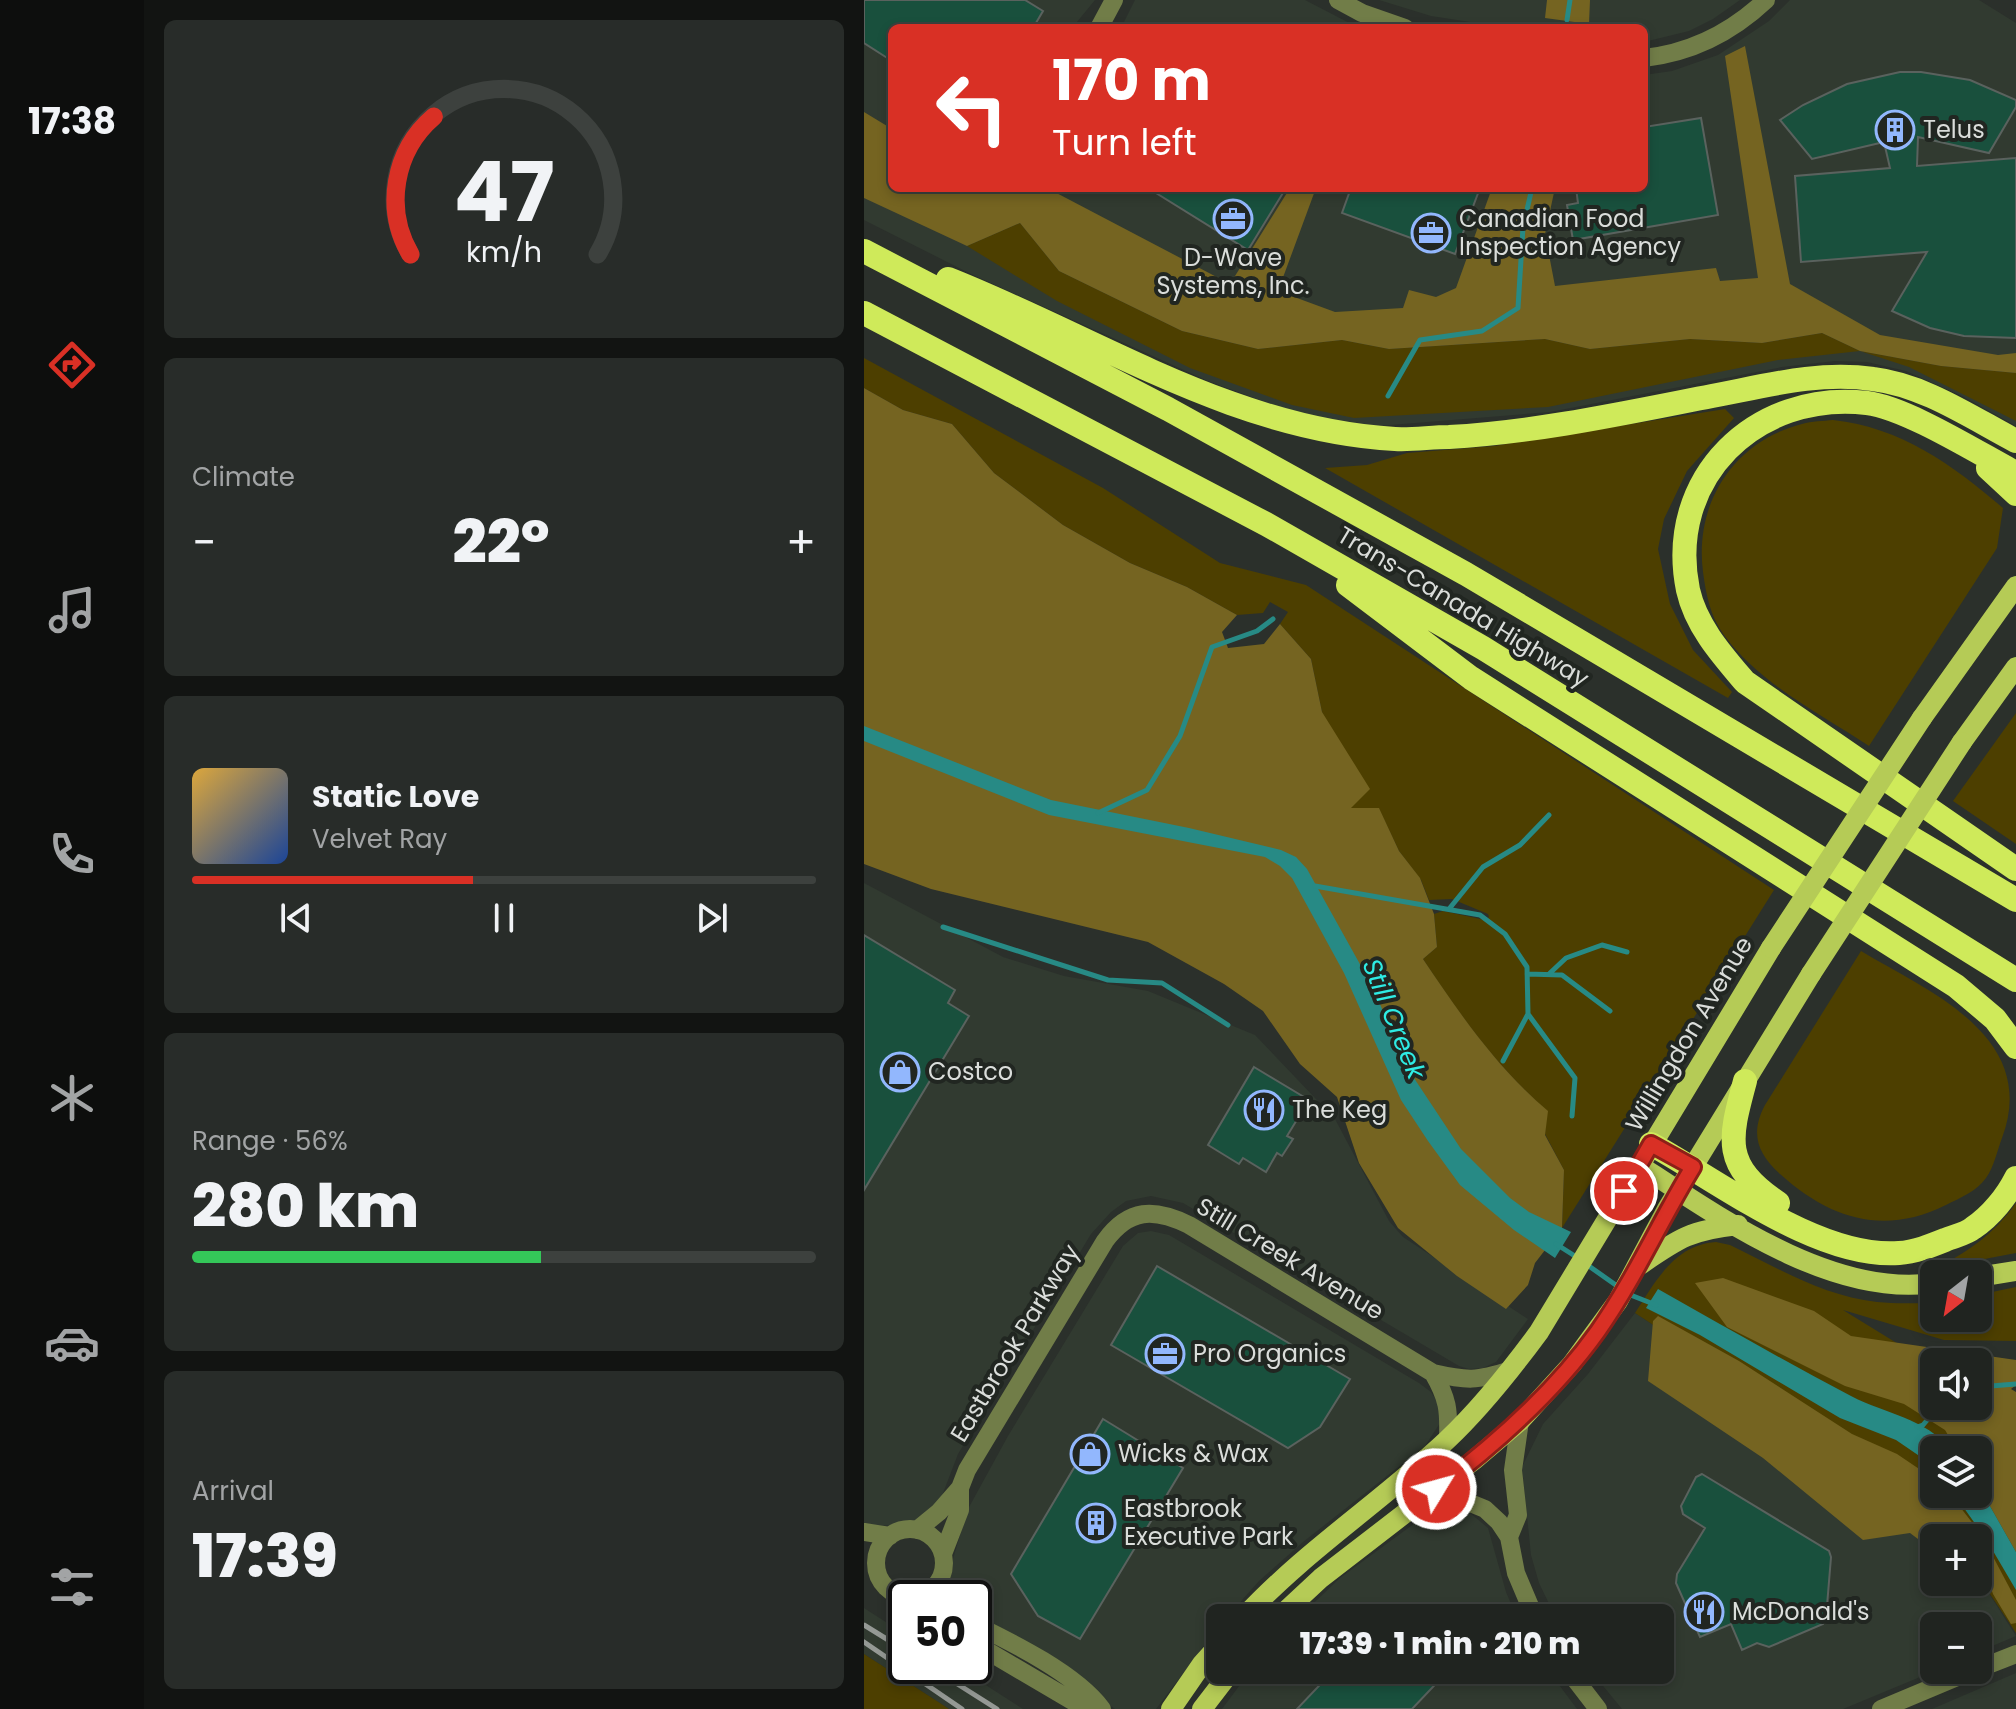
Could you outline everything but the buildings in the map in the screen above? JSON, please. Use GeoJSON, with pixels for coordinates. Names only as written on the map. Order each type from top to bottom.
{"type":"FeatureCollection","features":[{"type":"Feature","properties":{"kind":"highway"},"geometry":{"type":"LineString","coordinates":[[864,248],[987,295],[1184,387],[1298,425],[1348,435],[1399,439],[1487,435],[1584,421],[1788,381],[1830,376],[1875,379],[1917,391],[2016,439]]}},
{"type":"Feature","properties":{"kind":"highway","name":"Trans-Canada Highway"},"geometry":{"type":"LineString","coordinates":[[864,248],[1168,409],[1466,574],[2016,900]]}},
{"type":"Feature","properties":{"kind":"highway","name":"Trans-Canada Highway"},"geometry":{"type":"LineString","coordinates":[[864,313],[1266,524],[1483,648],[2016,980]]}},
{"type":"Feature","properties":{"kind":"highway"},"geometry":{"type":"LineString","coordinates":[[2016,473],[1905,415],[1870,404],[1825,402],[1787,411],[1754,427],[1714,462],[1692,506],[1683,551],[1689,593],[1710,641],[1745,682],[2016,869]]}},
{"type":"Feature","properties":{"kind":"highway"},"geometry":{"type":"LineString","coordinates":[[1963,445],[2016,494]]}},
{"type":"Feature","properties":{"kind":"highway"},"geometry":{"type":"LineString","coordinates":[[1266,524],[1471,678],[1956,986],[1995,1019],[2016,1047]]}},
{"type":"Feature","properties":{"kind":"highway"},"geometry":{"type":"LineString","coordinates":[[1745,1081],[1732,1129],[1736,1157],[1753,1186],[1819,1238]]}},
{"type":"Feature","properties":{"kind":"highway"},"geometry":{"type":"LineString","coordinates":[[1645,1155],[1693,1167],[1819,1238],[1850,1249],[1876,1253],[1915,1251],[1973,1229],[2007,1195],[2016,1178]]}},
{"type":"Feature","properties":{"kind":"main road","name":"Willingdon Avenue"},"geometry":{"type":"LineString","coordinates":[[1257,1604],[1294,1568],[1448,1439],[1511,1370],[1575,1274],[1771,948],[1922,718],[2016,586]]}},
{"type":"Feature","properties":{"kind":"main road"},"geometry":{"type":"LineString","coordinates":[[1293,1604],[1321,1578],[1520,1421],[1572,1364],[1618,1301],[1678,1191],[1811,974],[1962,742],[2016,667]]}},
{"type":"Feature","properties":{"kind":"main road"},"geometry":{"type":"LineString","coordinates":[[1645,1155],[1678,1191],[1797,1258],[1840,1275],[1884,1284],[1920,1283]]}},
{"type":"Feature","properties":{"kind":"main road"},"geometry":{"type":"LineString","coordinates":[[1637,1268],[1679,1238],[1715,1227],[1738,1225]]}},
{"type":"Feature","properties":{"kind":"main road"},"geometry":{"type":"LineString","coordinates":[[1992,1275],[2016,1271]]}},
{"type":"Feature","properties":{"kind":"main road"},"geometry":{"type":"LineString","coordinates":[[1171,1709],[1206,1660]]}},
{"type":"Feature","properties":{"kind":"main road"},"geometry":{"type":"LineString","coordinates":[[1202,1709],[1221,1684]]}},
{"type":"Feature","properties":{"kind":"street"},"geometry":{"type":"LineString","coordinates":[[1101,24],[1114,0]]}},
{"type":"Feature","properties":{"kind":"street"},"geometry":{"type":"LineString","coordinates":[[1338,0],[1362,13],[1394,24]]}},
{"type":"Feature","properties":{"kind":"street"},"geometry":{"type":"LineString","coordinates":[[1648,57],[1677,52],[1702,42],[1744,19],[1766,0]]}},
{"type":"Feature","properties":{"kind":"street","name":"Still Creek Avenue"},"geometry":{"type":"LineString","coordinates":[[1117,1226],[1132,1216],[1150,1213],[1177,1220],[1433,1373],[1465,1381],[1481,1380],[1511,1370]]}},
{"type":"Feature","properties":{"kind":"street","name":"Eastbrook Parkway"},"geometry":{"type":"LineString","coordinates":[[917,1530],[939,1512],[960,1488],[987,1434],[1117,1226]]}},
{"type":"Feature","properties":{"kind":"street"},"geometry":{"type":"LineString","coordinates":[[1433,1373],[1449,1409],[1448,1439]]}},
{"type":"Feature","properties":{"kind":"street"},"geometry":{"type":"LineString","coordinates":[[1509,1537],[1518,1515],[1513,1470],[1520,1421]]}},
{"type":"Feature","properties":{"kind":"street","name":"Eastbrook Parkway"},"geometry":{"type":"LineString","coordinates":[[943,1554],[960,1510],[960,1488]]}},
{"type":"Feature","properties":{"kind":"street"},"geometry":{"type":"LineString","coordinates":[[1436,1489],[1485,1509],[1499,1522],[1509,1537],[1516,1573],[1529,1604]]}},
{"type":"Feature","properties":{"kind":"street"},"geometry":{"type":"LineString","coordinates":[[888,1587],[870,1564],[890,1536],[903,1530],[917,1530],[933,1539],[943,1554],[944,1567],[940,1578]]}},
{"type":"Feature","properties":{"kind":"street"},"geometry":{"type":"LineString","coordinates":[[864,1532],[890,1536]]}},
{"type":"Feature","properties":{"kind":"street"},"geometry":{"type":"LineString","coordinates":[[992,1634],[1037,1658],[1079,1687],[1102,1709]]}},
{"type":"Feature","properties":{"kind":"street"},"geometry":{"type":"LineString","coordinates":[[992,1654],[1086,1709]]}},
{"type":"Feature","properties":{"kind":"street"},"geometry":{"type":"LineString","coordinates":[[1992,1663],[2016,1654]]}},
{"type":"Feature","properties":{"kind":"street"},"geometry":{"type":"LineString","coordinates":[[1579,1684],[1598,1709]]}},
{"type":"Feature","properties":{"kind":"street"},"geometry":{"type":"LineString","coordinates":[[1881,1709],[1940,1684]]}},
{"type":"Feature","properties":{"kind":"shaded area"},"geometry":{"type":"Polygon","coordinates":[[[864,0],[1095,0],[1075,24],[888,24],[888,192],[1648,192],[1648,74],[1672,71],[1718,55],[1769,21],[1790,0],[1979,0],[2016,23],[2016,426],[1962,396],[1906,371],[1867,362],[1835,361],[1782,367],[1550,412],[1378,426],[1325,418],[1279,407],[1208,381],[971,274],[864,220],[864,0]]]}},
{"type":"Feature","properties":{"kind":"shaded area"},"geometry":{"type":"Polygon","coordinates":[[[1135,0],[1305,0],[1351,24],[1123,24],[1135,0]]]}},
{"type":"Feature","properties":{"kind":"shaded area"},"geometry":{"type":"Polygon","coordinates":[[[1379,0],[1740,0],[1689,31],[1648,41],[1648,24],[1483,24],[1431,16],[1379,0]]]}},
{"type":"Feature","properties":{"kind":"shaded area"},"geometry":{"type":"Polygon","coordinates":[[[1547,0],[1590,0],[1589,24],[1545,18],[1547,0]]]}},
{"type":"Feature","properties":{"kind":"shaded area"},"geometry":{"type":"Polygon","coordinates":[[[1745,46],[1790,284],[1880,335],[1998,355],[2016,353],[2016,373],[1941,366],[1860,351],[1822,333],[1762,343],[1690,339],[1590,349],[1545,339],[1389,349],[1342,340],[1258,349],[1182,331],[1059,271],[1020,223],[967,246],[864,198],[864,112],[888,127],[888,192],[1055,192],[1230,284],[1288,192],[1315,192],[1278,291],[1335,312],[1403,308],[1409,290],[1436,297],[1456,288],[1491,192],[1554,192],[1545,234],[1555,286],[1716,268],[1720,281],[1758,278],[1725,56],[1745,46]]]}},
{"type":"Feature","properties":{"kind":"shaded area"},"geometry":{"type":"Polygon","coordinates":[[[1020,223],[1059,271],[1182,331],[1258,349],[1342,340],[1389,349],[1545,339],[1590,349],[1690,339],[1762,343],[1822,333],[1860,351],[1778,360],[1548,407],[1354,418],[1292,405],[1190,368],[1057,301],[967,246],[1020,223]]]}},
{"type":"Feature","properties":{"kind":"shaded area"},"geometry":{"type":"Polygon","coordinates":[[[1860,351],[1941,366],[2016,373],[2016,421],[1909,367],[1860,351]]]}},
{"type":"Feature","properties":{"kind":"shaded area"},"geometry":{"type":"Polygon","coordinates":[[[864,358],[1103,488],[1220,563],[1306,585],[1774,890],[1562,1228],[1564,1170],[1545,1134],[1546,1110],[1511,1076],[1480,1039],[1423,959],[1437,947],[1434,914],[1443,911],[1485,920],[1488,914],[1452,899],[1429,900],[1421,880],[1399,851],[1379,809],[1350,808],[1322,712],[1311,659],[1280,624],[1288,612],[1270,602],[1263,613],[1237,615],[1187,587],[1130,563],[1063,525],[994,473],[952,424],[903,410],[864,388],[864,358]]]}},
{"type":"Feature","properties":{"kind":"shaded area"},"geometry":{"type":"Polygon","coordinates":[[[864,388],[903,410],[952,424],[994,473],[1063,525],[1130,563],[1187,587],[1237,615],[1222,632],[1228,648],[1264,644],[1280,624],[1311,659],[1322,712],[1370,789],[1351,808],[1379,808],[1399,851],[1420,878],[1434,914],[1437,947],[1423,959],[1496,1059],[1548,1111],[1545,1135],[1564,1170],[1562,1228],[1535,1263],[1528,1285],[1506,1309],[1457,1276],[1398,1228],[1359,1163],[1337,1097],[1300,1064],[1263,1011],[1224,984],[1148,942],[931,889],[864,864],[864,388]]]}},
{"type":"Feature","properties":{"kind":"shaded area"},"geometry":{"type":"Polygon","coordinates":[[[1725,409],[1734,418],[1687,471],[1664,519],[1658,549],[1670,604],[1693,650],[1732,692],[1728,698],[1325,468],[1367,465],[1407,453],[1494,446],[1725,409]]]}},
{"type":"Feature","properties":{"kind":"shaded area"},"geometry":{"type":"Polygon","coordinates":[[[1833,420],[1881,431],[1924,450],[1965,477],[2003,508],[1997,548],[1869,746],[1773,683],[1739,652],[1715,620],[1703,572],[1705,522],[1712,499],[1738,460],[1778,432],[1806,423],[1833,420]]]}},
{"type":"Feature","properties":{"kind":"shaded area"},"geometry":{"type":"Polygon","coordinates":[[[2016,713],[2016,844],[1953,801],[2016,713]]]}},
{"type":"Feature","properties":{"kind":"shaded area"},"geometry":{"type":"Polygon","coordinates":[[[864,883],[1003,957],[1064,976],[1148,991],[1255,1035],[1335,1119],[1389,1221],[1403,1237],[1528,1319],[1496,1362],[1483,1368],[1469,1369],[1459,1366],[1183,1203],[1151,1196],[1126,1201],[1091,1234],[958,1454],[940,1501],[918,1520],[906,1525],[864,1526],[864,883]]]}},
{"type":"Feature","properties":{"kind":"shaded area"},"geometry":{"type":"Polygon","coordinates":[[[1861,951],[1962,1013],[1997,1052],[2009,1088],[2006,1125],[1989,1174],[1982,1183],[1946,1205],[1901,1220],[1858,1218],[1818,1202],[1772,1166],[1758,1142],[1758,1125],[1765,1105],[1861,951]]]}},
{"type":"Feature","properties":{"kind":"shaded area"},"geometry":{"type":"Polygon","coordinates":[[[2016,1203],[2016,1253],[1979,1260],[1950,1260],[1980,1241],[2016,1203]]]}},
{"type":"Feature","properties":{"kind":"shaded area"},"geometry":{"type":"Polygon","coordinates":[[[1151,1231],[1169,1235],[1419,1383],[1431,1392],[1439,1405],[1440,1423],[1425,1446],[1303,1542],[1238,1604],[1206,1604],[1206,1643],[1156,1709],[1115,1709],[1031,1647],[992,1626],[992,1580],[951,1580],[949,1572],[968,1509],[1008,1436],[1123,1246],[1138,1233],[1151,1231]]]}},
{"type":"Feature","properties":{"kind":"shaded area"},"geometry":{"type":"Polygon","coordinates":[[[1716,1242],[1730,1245],[1801,1280],[1838,1294],[1884,1303],[1920,1303],[1920,1332],[1992,1332],[1992,1292],[2016,1287],[2016,1341],[1944,1340],[1843,1310],[1920,1357],[1920,1420],[1992,1420],[1992,1410],[2016,1417],[2016,1633],[1991,1596],[1992,1524],[1957,1524],[1932,1508],[1992,1508],[1992,1436],[1920,1436],[1920,1500],[1635,1313],[1668,1267],[1689,1250],[1716,1242]]]}},
{"type":"Feature","properties":{"kind":"shaded area"},"geometry":{"type":"Polygon","coordinates":[[[1723,1278],[1814,1311],[1851,1336],[1934,1348],[1920,1348],[1920,1414],[1904,1404],[1845,1386],[1727,1327],[1695,1283],[1723,1278]]]}},
{"type":"Feature","properties":{"kind":"shaded area"},"geometry":{"type":"Polygon","coordinates":[[[1635,1313],[1791,1416],[1920,1526],[1920,1596],[1991,1596],[2016,1636],[1992,1646],[1992,1612],[1920,1612],[1920,1677],[1843,1709],[1622,1709],[1601,1684],[1674,1684],[1674,1604],[1549,1604],[1531,1555],[1522,1467],[1543,1424],[1588,1374],[1635,1313]]]}},
{"type":"Feature","properties":{"kind":"shaded area"},"geometry":{"type":"Polygon","coordinates":[[[1658,1316],[1739,1361],[1852,1434],[1897,1454],[1920,1470],[1920,1508],[1961,1508],[1973,1524],[1920,1524],[1920,1540],[1910,1533],[1863,1540],[1763,1458],[1648,1381],[1653,1321],[1658,1316]]]}},
{"type":"Feature","properties":{"kind":"shaded area"},"geometry":{"type":"Polygon","coordinates":[[[1992,1357],[2016,1360],[2016,1385],[2011,1389],[2016,1392],[2016,1552],[1991,1508],[1992,1436],[1949,1436],[1929,1420],[1992,1420],[1992,1357]]]}},
{"type":"Feature","properties":{"kind":"shaded area"},"geometry":{"type":"Polygon","coordinates":[[[1448,1508],[1470,1513],[1488,1528],[1511,1604],[1313,1604],[1340,1578],[1426,1515],[1448,1508]]]}},
{"type":"Feature","properties":{"kind":"shaded area"},"geometry":{"type":"Polygon","coordinates":[[[1992,1555],[2016,1600],[2016,1623],[2011,1624],[1993,1594],[1992,1555]]]}},
{"type":"Feature","properties":{"kind":"shaded area"},"geometry":{"type":"Polygon","coordinates":[[[864,1608],[888,1623],[888,1670],[864,1654],[864,1608]]]}},
{"type":"Feature","properties":{"kind":"shaded area"},"geometry":{"type":"Polygon","coordinates":[[[864,1654],[888,1669],[888,1684],[910,1684],[949,1709],[864,1709],[864,1654]]]}},
{"type":"Feature","properties":{"kind":"shaded area"},"geometry":{"type":"Polygon","coordinates":[[[2016,1673],[2016,1709],[1932,1709],[1992,1684],[2016,1673]]]}},
{"type":"Feature","properties":{"kind":"shaded area"},"geometry":{"type":"Polygon","coordinates":[[[910,1684],[984,1684],[1023,1709],[949,1709],[910,1684]]]}},
{"type":"Feature","properties":{"kind":"shaded area"},"geometry":{"type":"Polygon","coordinates":[[[1241,1684],[1558,1684],[1577,1709],[1222,1709],[1241,1684]]]}},
{"type":"Feature","properties":{"kind":"water"},"geometry":{"type":"Polygon","coordinates":[[[864,726],[1051,800],[1189,828],[1281,850],[1296,857],[1307,869],[1371,984],[1410,1072],[1461,1149],[1510,1198],[1529,1212],[1571,1232],[1555,1258],[1514,1230],[1460,1185],[1428,1141],[1401,1100],[1344,973],[1292,878],[1280,866],[1265,857],[1049,815],[864,741],[864,726]]]}},
{"type":"Feature","properties":{"kind":"water"},"geometry":{"type":"Polygon","coordinates":[[[1658,1289],[1851,1396],[1917,1423],[1937,1436],[1920,1436],[1920,1456],[1896,1440],[1840,1418],[1700,1335],[1646,1308],[1658,1289]]]}},
{"type":"Feature","properties":{"kind":"water"},"geometry":{"type":"Polygon","coordinates":[[[1964,1508],[1991,1508],[2016,1552],[2016,1590],[1992,1549],[1992,1524],[1975,1524],[1964,1508]]]}},
{"type":"Feature","properties":{"kind":"waterway"},"geometry":{"type":"LineString","coordinates":[[1567,20],[1570,0]]}},
{"type":"Feature","properties":{"kind":"waterway"},"geometry":{"type":"LineString","coordinates":[[1388,396],[1420,340],[1482,331],[1518,308],[1523,227],[1531,192]]}},
{"type":"Feature","properties":{"kind":"waterway"},"geometry":{"type":"LineString","coordinates":[[1098,813],[1147,790],[1180,736],[1212,647],[1257,631],[1273,619]]}},
{"type":"Feature","properties":{"kind":"waterway"},"geometry":{"type":"LineString","coordinates":[[1449,909],[1483,867],[1520,845],[1549,815]]}},
{"type":"Feature","properties":{"kind":"waterway"},"geometry":{"type":"LineString","coordinates":[[1315,886],[1480,915],[1505,934],[1527,967],[1528,1014],[1575,1078],[1572,1116]]}},
{"type":"Feature","properties":{"kind":"waterway"},"geometry":{"type":"LineString","coordinates":[[943,927],[1108,980],[1162,983],[1228,1025]]}},
{"type":"Feature","properties":{"kind":"waterway"},"geometry":{"type":"LineString","coordinates":[[1550,973],[1566,958],[1602,945],[1627,952]]}},
{"type":"Feature","properties":{"kind":"waterway"},"geometry":{"type":"LineString","coordinates":[[1527,974],[1562,975],[1610,1011]]}},
{"type":"Feature","properties":{"kind":"waterway"},"geometry":{"type":"LineString","coordinates":[[1503,1061],[1528,1014]]}},
{"type":"Feature","properties":{"kind":"waterway","name":"Still Creek"},"geometry":{"type":"LineString","coordinates":[[1556,1244],[1578,1258]]}},
{"type":"Feature","properties":{"kind":"waterway","name":"Still Creek"},"geometry":{"type":"LineString","coordinates":[[1586,1264],[1620,1288]]}},
{"type":"Feature","properties":{"kind":"waterway","name":"Still Creek"},"geometry":{"type":"LineString","coordinates":[[1628,1294],[1656,1305]]}},
{"type":"Feature","properties":{"kind":"waterway"},"geometry":{"type":"LineString","coordinates":[[1992,1386],[2016,1384]]}},
{"type":"Feature","properties":{"kind":"waterway"},"geometry":{"type":"LineString","coordinates":[[1917,1427],[1927,1420]]}},
{"type":"Feature","properties":{"kind":"railway"},"geometry":{"type":"LineString","coordinates":[[864,1625],[888,1640]]}},
{"type":"Feature","properties":{"kind":"railway"},"geometry":{"type":"LineString","coordinates":[[864,1642],[962,1709]]}},
{"type":"Feature","properties":{"kind":"railway"},"geometry":{"type":"LineString","coordinates":[[957,1684],[997,1709]]}},
{"type":"Feature","properties":{"kind":"place","name":"Telus"},"geometry":{"type":"Point","coordinates":[1895,130]}},
{"type":"Feature","properties":{"kind":"place","name":"D-Wave Systems, Inc."},"geometry":{"type":"Point","coordinates":[1233,219]}},
{"type":"Feature","properties":{"kind":"place","name":"Canadian Food Inspection Agency"},"geometry":{"type":"Point","coordinates":[1431,233]}},
{"type":"Feature","properties":{"kind":"place","name":"Costco"},"geometry":{"type":"Point","coordinates":[900,1072]}},
{"type":"Feature","properties":{"kind":"place","name":"The Keg"},"geometry":{"type":"Point","coordinates":[1264,1110]}},
{"type":"Feature","properties":{"kind":"place","name":"Pro Organics"},"geometry":{"type":"Point","coordinates":[1165,1354]}},
{"type":"Feature","properties":{"kind":"place","name":"Wicks & Wax"},"geometry":{"type":"Point","coordinates":[1090,1454]}},
{"type":"Feature","properties":{"kind":"place","name":"Eastbrook Executive Park"},"geometry":{"type":"Point","coordinates":[1096,1523]}},
{"type":"Feature","properties":{"kind":"place","name":"McDonald's"},"geometry":{"type":"Point","coordinates":[1704,1612]}},
{"type":"Feature","properties":{"kind":"route"},"geometry":{"type":"LineString","coordinates":[[1436,1489],[1520,1421],[1596,1334],[1618,1301],[1693,1167],[1651,1144],[1624,1191]]}}]}
